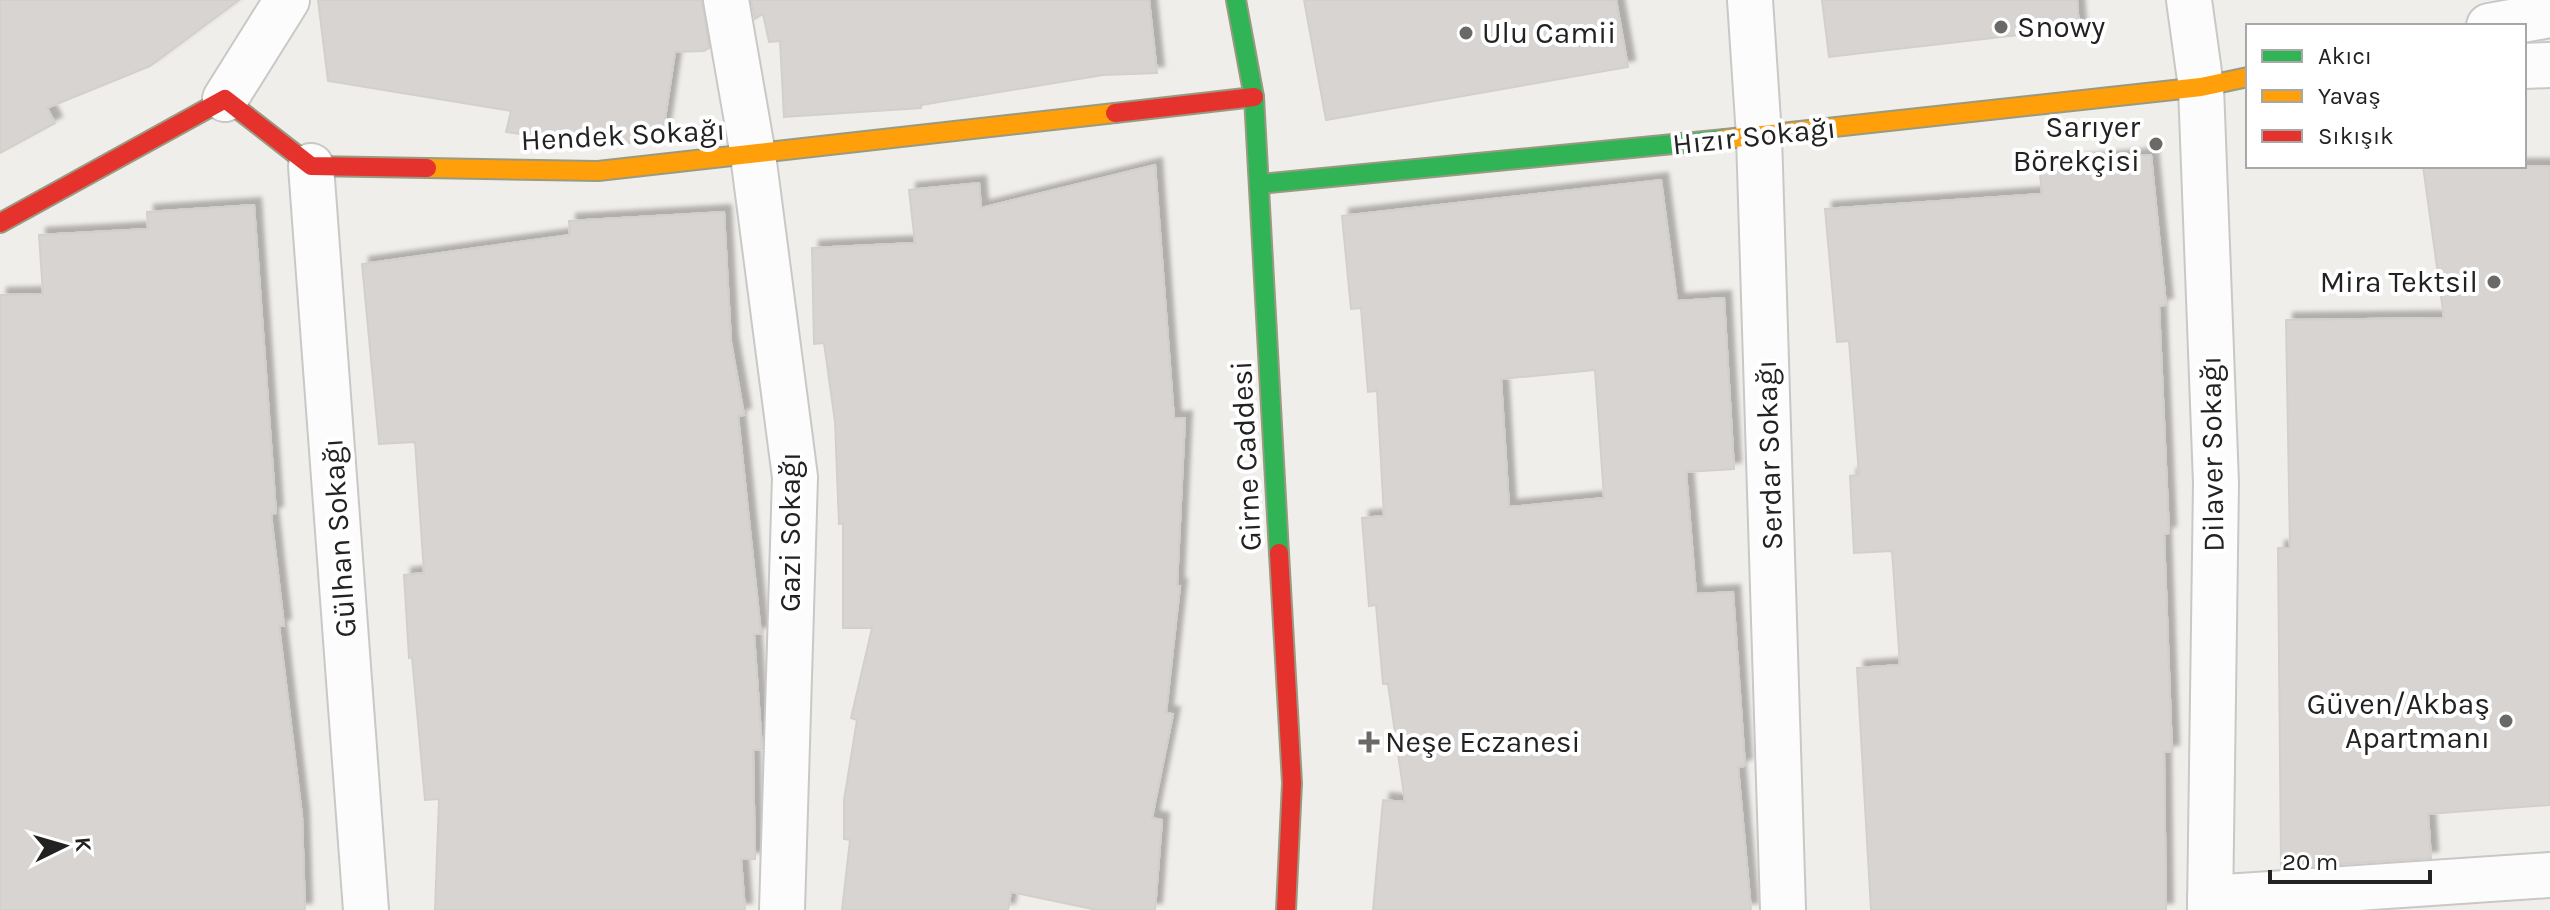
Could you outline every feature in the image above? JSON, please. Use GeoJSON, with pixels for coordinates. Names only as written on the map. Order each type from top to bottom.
{"type":"FeatureCollection","features":[{"type":"Feature","properties":{"kind":"street"},"geometry":{"type":"LineString","coordinates":[[0,223],[225,99],[287,0]]}},
{"type":"Feature","properties":{"kind":"street","name":"Gazi Sokağı"},"geometry":{"type":"LineString","coordinates":[[726,0],[753,155],[795,477],[782,910]]}},
{"type":"Feature","properties":{"kind":"street","name":"Girne Caddesi"},"geometry":{"type":"LineString","coordinates":[[1236,0],[1254,97],[1260,184],[1292,783],[1286,910]]}},
{"type":"Feature","properties":{"kind":"street","name":"Serdar Sokağı"},"geometry":{"type":"LineString","coordinates":[[1750,0],[1759,136],[1783,910]]}},
{"type":"Feature","properties":{"kind":"street","name":"Dilaver Sokağı"},"geometry":{"type":"LineString","coordinates":[[2189,0],[2201,87],[2216,483],[2210,904]]}},
{"type":"Feature","properties":{"kind":"street"},"geometry":{"type":"LineString","coordinates":[[2500,24],[2550,15]]}},
{"type":"Feature","properties":{"kind":"street"},"geometry":{"type":"LineString","coordinates":[[2526,66],[2550,65]]}},
{"type":"Feature","properties":{"kind":"street","name":"Hızır Sokağı"},"geometry":{"type":"LineString","coordinates":[[1260,184],[1759,136],[2201,87],[2246,77]]}},
{"type":"Feature","properties":{"kind":"street"},"geometry":{"type":"LineString","coordinates":[[2201,87],[2246,84]]}},
{"type":"Feature","properties":{"kind":"street","name":"Hendek Sokağı"},"geometry":{"type":"LineString","coordinates":[[311,166],[598,171],[1254,97]]}},
{"type":"Feature","properties":{"kind":"street"},"geometry":{"type":"LineString","coordinates":[[225,99],[311,166]]}},
{"type":"Feature","properties":{"kind":"street","name":"Gülhan Sokağı"},"geometry":{"type":"LineString","coordinates":[[311,166],[366,910]]}},
{"type":"Feature","properties":{"kind":"street"},"geometry":{"type":"LineString","coordinates":[[2210,904],[2550,875]]}},
{"type":"Feature","properties":{"kind":"building"},"geometry":{"type":"Polygon","coordinates":[[[0,0],[239,0],[150,66],[47,108],[55,123],[0,153],[0,0]]]}},
{"type":"Feature","properties":{"kind":"building"},"geometry":{"type":"Polygon","coordinates":[[[318,0],[702,0],[709,48],[675,52],[662,139],[600,146],[506,132],[511,111],[328,81],[318,0]]]}},
{"type":"Feature","properties":{"kind":"building"},"geometry":{"type":"Polygon","coordinates":[[[751,0],[1149,0],[1157,73],[1103,75],[921,105],[921,108],[784,117],[780,41],[769,42],[763,14],[755,19],[751,0]]]}},
{"type":"Feature","properties":{"kind":"building","name":"Ulu Camii"},"geometry":{"type":"Polygon","coordinates":[[[1304,0],[1616,0],[1628,67],[1326,120],[1304,0]]]}},
{"type":"Feature","properties":{"kind":"building"},"geometry":{"type":"Polygon","coordinates":[[[1822,0],[2077,0],[2079,28],[1829,57],[1822,0]]]}},
{"type":"Feature","properties":{"kind":"building"},"geometry":{"type":"Polygon","coordinates":[[[2151,155],[2166,305],[2159,306],[2169,533],[2164,534],[2172,752],[2164,752],[2166,910],[1871,910],[1857,668],[1900,665],[1892,551],[1854,553],[1850,476],[1859,475],[1849,341],[1837,342],[1825,209],[2042,194],[2039,165],[2151,155]]]}},
{"type":"Feature","properties":{"kind":"building"},"geometry":{"type":"Polygon","coordinates":[[[1155,165],[1174,419],[1185,418],[1177,586],[1180,586],[1166,713],[1173,714],[1152,818],[1162,820],[1155,910],[1097,910],[1011,892],[1008,910],[842,910],[850,840],[844,839],[844,800],[857,720],[851,718],[872,628],[843,628],[843,523],[839,524],[835,422],[824,343],[814,344],[812,248],[915,243],[909,190],[979,183],[981,208],[1155,165]]]}},
{"type":"Feature","properties":{"kind":"building"},"geometry":{"type":"Polygon","coordinates":[[[2550,166],[2550,805],[2428,814],[2431,858],[2281,868],[2278,548],[2290,548],[2286,320],[2444,318],[2423,168],[2550,166]]]}},
{"type":"Feature","properties":{"kind":"building"},"geometry":{"type":"Polygon","coordinates":[[[1661,180],[1677,301],[1724,298],[1734,469],[1686,472],[1696,594],[1733,592],[1745,766],[1738,767],[1751,910],[1373,910],[1383,800],[1405,802],[1388,684],[1383,684],[1376,605],[1369,606],[1362,518],[1384,516],[1377,391],[1368,392],[1361,308],[1351,309],[1342,216],[1661,180]],[[1595,370],[1501,379],[1509,507],[1604,498],[1595,370]]]}},
{"type":"Feature","properties":{"kind":"building"},"geometry":{"type":"Polygon","coordinates":[[[254,205],[276,513],[271,514],[284,626],[279,626],[302,816],[305,910],[0,910],[0,295],[43,294],[39,235],[148,229],[147,212],[254,205]]]}},
{"type":"Feature","properties":{"kind":"building"},"geometry":{"type":"Polygon","coordinates":[[[724,212],[731,342],[744,415],[738,416],[761,634],[754,634],[762,749],[753,750],[755,859],[741,859],[745,910],[435,910],[439,799],[425,800],[412,657],[409,658],[404,575],[424,573],[415,442],[379,444],[362,264],[570,235],[569,221],[724,212]]]}},
{"type":"Feature","properties":{"kind":"traffic: fast"},"geometry":{"type":"LineString","coordinates":[[1236,0],[1254,97],[1279,553]]}},
{"type":"Feature","properties":{"kind":"traffic: fast"},"geometry":{"type":"LineString","coordinates":[[1260,184],[1725,139]]}},
{"type":"Feature","properties":{"kind":"traffic: slow"},"geometry":{"type":"LineString","coordinates":[[1725,139],[2201,87],[2246,77]]}},
{"type":"Feature","properties":{"kind":"traffic: slow"},"geometry":{"type":"LineString","coordinates":[[427,168],[598,171],[1115,113]]}},
{"type":"Feature","properties":{"kind":"traffic: jam"},"geometry":{"type":"LineString","coordinates":[[1115,113],[1254,97]]}},
{"type":"Feature","properties":{"kind":"traffic: jam"},"geometry":{"type":"LineString","coordinates":[[0,223],[225,99],[311,166],[427,168]]}},
{"type":"Feature","properties":{"kind":"traffic: jam"},"geometry":{"type":"LineString","coordinates":[[1279,553],[1292,783],[1286,910]]}},
{"type":"Feature","properties":{"kind":"place","name":"Snowy"},"geometry":{"type":"Point","coordinates":[2001,27]}},
{"type":"Feature","properties":{"kind":"place","name":"Ulu Camii"},"geometry":{"type":"Point","coordinates":[1466,33]}},
{"type":"Feature","properties":{"kind":"place","name":"Sarıyer Börekçisi"},"geometry":{"type":"Point","coordinates":[2156,144]}},
{"type":"Feature","properties":{"kind":"place","name":"Mira Tektsil"},"geometry":{"type":"Point","coordinates":[2494,282]}},
{"type":"Feature","properties":{"kind":"place","name":"Güven/Akbaş Apartmanı"},"geometry":{"type":"Point","coordinates":[2506,721]}},
{"type":"Feature","properties":{"kind":"place","name":"Neşe Eczanesi"},"geometry":{"type":"Point","coordinates":[1369,742]}}]}
